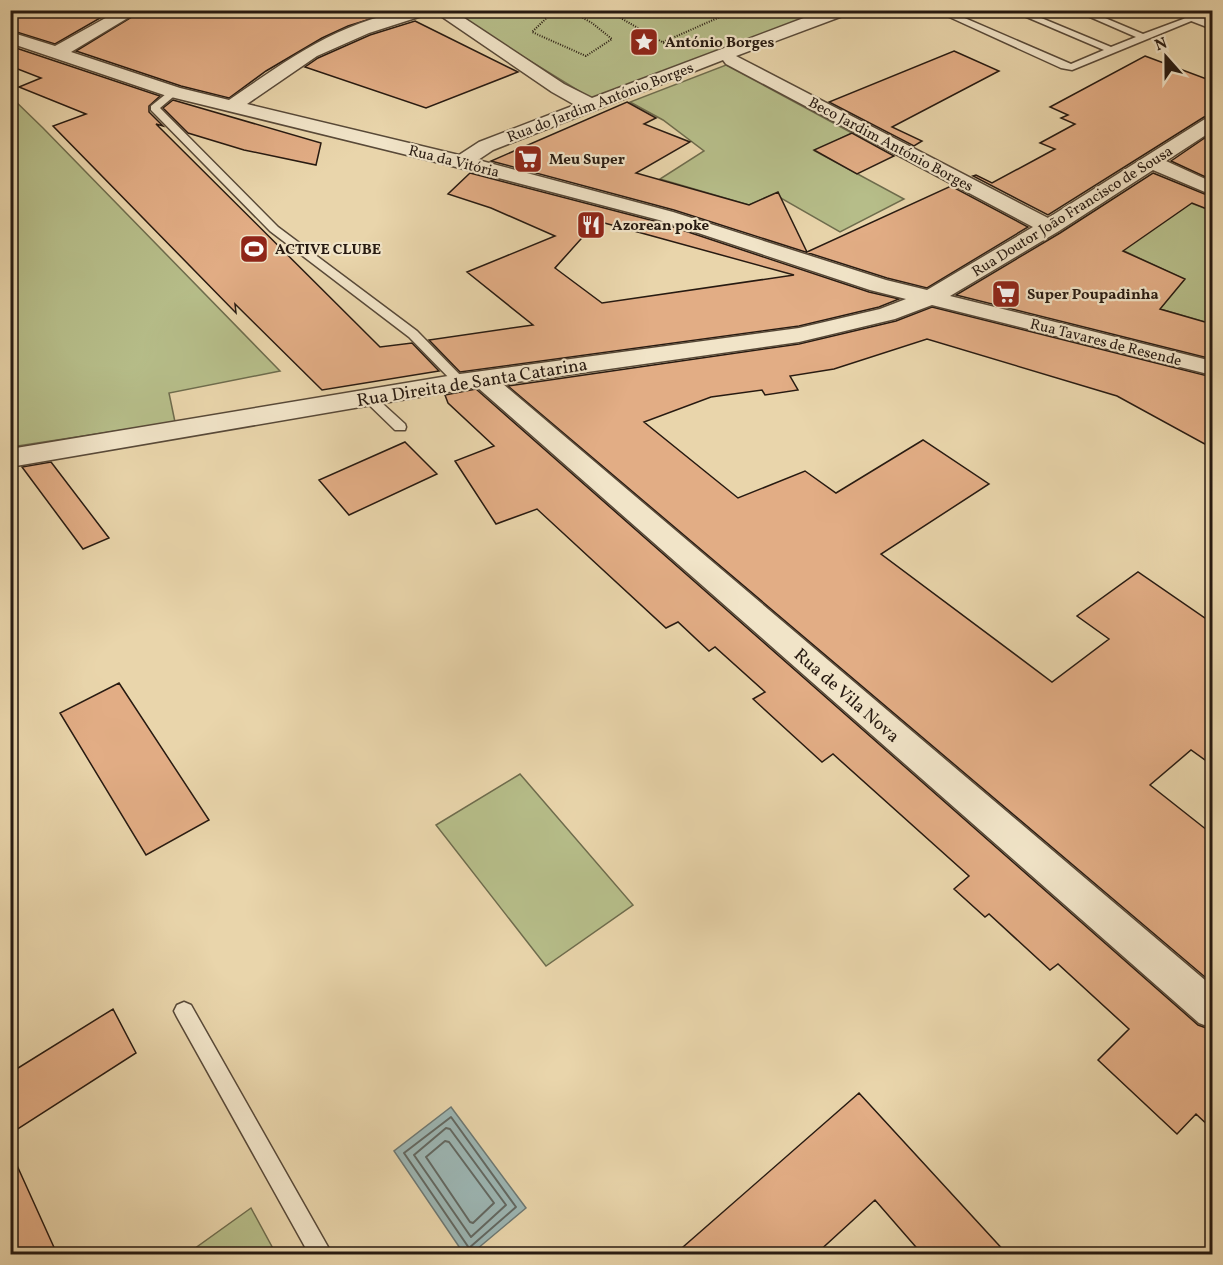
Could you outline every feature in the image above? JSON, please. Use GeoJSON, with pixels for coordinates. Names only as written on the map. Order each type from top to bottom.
{"type":"FeatureCollection","features":[{"type":"Feature","properties":{"kind":"street"},"geometry":{"type":"LineString","coordinates":[[55,53],[133,10]]}},
{"type":"Feature","properties":{"kind":"street"},"geometry":{"type":"LineString","coordinates":[[231,107],[311,52],[363,29],[422,10]]}},
{"type":"Feature","properties":{"kind":"street"},"geometry":{"type":"LineString","coordinates":[[440,10],[558,88],[590,105]]}},
{"type":"Feature","properties":{"kind":"street","name":"Rua do Jardim António Borges"},"geometry":{"type":"LineString","coordinates":[[462,162],[486,146],[842,10]]}},
{"type":"Feature","properties":{"kind":"street"},"geometry":{"type":"LineString","coordinates":[[1179,10],[1205,20]]}},
{"type":"Feature","properties":{"kind":"street","name":"Rua da Vitória"},"geometry":{"type":"LineString","coordinates":[[10,37],[174,92],[462,162],[666,216],[878,285],[930,298]]}},
{"type":"Feature","properties":{"kind":"street","name":"Beco Jardim António Borges"},"geometry":{"type":"LineString","coordinates":[[732,60],[1038,222],[1051,226]]}},
{"type":"Feature","properties":{"kind":"street","name":"Rua Doutor João Francisco de Sousa"},"geometry":{"type":"LineString","coordinates":[[930,298],[1051,226],[1212,123]]}},
{"type":"Feature","properties":{"kind":"street"},"geometry":{"type":"LineString","coordinates":[[1150,162],[1212,189]]}},
{"type":"Feature","properties":{"kind":"street","name":"Rua Direita de Santa Catarina"},"geometry":{"type":"LineString","coordinates":[[10,458],[368,397],[799,335],[887,314],[930,298]]}},
{"type":"Feature","properties":{"kind":"street","name":"Rua Tavares de Resende"},"geometry":{"type":"LineString","coordinates":[[930,298],[1212,368]]}},
{"type":"Feature","properties":{"kind":"street","name":"Rua de Vila Nova"},"geometry":{"type":"LineString","coordinates":[[471,381],[1212,1010]]}},
{"type":"Feature","properties":{"kind":"lane"},"geometry":{"type":"LineString","coordinates":[[938,10],[1064,66],[1078,67],[1144,37],[1205,20]]}},
{"type":"Feature","properties":{"kind":"lane"},"geometry":{"type":"LineString","coordinates":[[1014,10],[1113,51]]}},
{"type":"Feature","properties":{"kind":"lane"},"geometry":{"type":"LineString","coordinates":[[1078,10],[1144,37]]}},
{"type":"Feature","properties":{"kind":"lane"},"geometry":{"type":"LineString","coordinates":[[174,92],[154,108],[274,229],[471,381]]}},
{"type":"Feature","properties":{"kind":"lane"},"geometry":{"type":"LineString","coordinates":[[368,397],[400,427]]}},
{"type":"Feature","properties":{"kind":"lane"},"geometry":{"type":"LineString","coordinates":[[184,1011],[321,1254]]}},
{"type":"Feature","properties":{"kind":"path"},"geometry":{"type":"LineString","coordinates":[[555,10],[532,32],[586,56],[612,39],[592,23],[570,10]]}},
{"type":"Feature","properties":{"kind":"path"},"geometry":{"type":"LineString","coordinates":[[607,10],[662,43],[702,62]]}},
{"type":"Feature","properties":{"kind":"path"},"geometry":{"type":"LineString","coordinates":[[662,43],[736,10]]}},
{"type":"Feature","properties":{"kind":"green space"},"geometry":{"type":"Polygon","coordinates":[[[449,11],[834,11],[592,99],[449,11]]]}},
{"type":"Feature","properties":{"kind":"green space"},"geometry":{"type":"Polygon","coordinates":[[[726,65],[852,133],[815,151],[904,199],[840,232],[774,194],[749,205],[660,179],[704,151],[663,120],[630,102],[726,65]]]}},
{"type":"Feature","properties":{"kind":"green space"},"geometry":{"type":"Polygon","coordinates":[[[10,96],[280,371],[169,393],[175,422],[11,447],[10,96]]]}},
{"type":"Feature","properties":{"kind":"green space"},"geometry":{"type":"Polygon","coordinates":[[[1191,203],[1212,211],[1212,324],[1160,309],[1184,279],[1122,250],[1191,203]]]}},
{"type":"Feature","properties":{"kind":"green space"},"geometry":{"type":"Polygon","coordinates":[[[520,774],[633,905],[546,966],[436,825],[520,774]]]}},
{"type":"Feature","properties":{"kind":"green space"},"geometry":{"type":"Polygon","coordinates":[[[251,1208],[276,1254],[187,1254],[251,1208]]]}},
{"type":"Feature","properties":{"kind":"water"},"geometry":{"type":"Polygon","coordinates":[[[451,1107],[526,1208],[471,1254],[464,1254],[394,1151],[451,1107]]]}},
{"type":"Feature","properties":{"kind":"building"},"geometry":{"type":"Polygon","coordinates":[[[10,10],[114,10],[55,44],[10,30],[10,10]]]}},
{"type":"Feature","properties":{"kind":"building"},"geometry":{"type":"Polygon","coordinates":[[[143,10],[396,11],[348,26],[322,38],[266,71],[229,98],[181,86],[76,51],[143,10]]]}},
{"type":"Feature","properties":{"kind":"building"},"geometry":{"type":"Polygon","coordinates":[[[415,21],[518,72],[426,108],[305,67],[318,58],[370,35],[415,21]]]}},
{"type":"Feature","properties":{"kind":"building"},"geometry":{"type":"Polygon","coordinates":[[[10,46],[160,96],[149,106],[149,112],[163,126],[156,124],[380,347],[412,343],[439,371],[322,390],[235,304],[236,313],[53,126],[86,114],[19,87],[41,78],[10,66],[10,46]]]}},
{"type":"Feature","properties":{"kind":"building"},"geometry":{"type":"Polygon","coordinates":[[[954,51],[999,71],[892,127],[922,141],[914,146],[829,102],[954,51]]]}},
{"type":"Feature","properties":{"kind":"building"},"geometry":{"type":"Polygon","coordinates":[[[1145,56],[1212,81],[1212,115],[1204,117],[1048,215],[973,176],[976,175],[992,183],[1055,149],[1040,143],[1075,124],[1061,118],[1068,115],[1050,107],[1145,56]]]}},
{"type":"Feature","properties":{"kind":"building"},"geometry":{"type":"Polygon","coordinates":[[[173,100],[321,143],[316,165],[244,150],[188,133],[163,108],[173,100]]]}},
{"type":"Feature","properties":{"kind":"building"},"geometry":{"type":"Polygon","coordinates":[[[627,102],[656,118],[644,124],[690,142],[636,173],[749,205],[778,192],[807,252],[951,186],[1028,227],[927,288],[887,278],[674,210],[491,161],[627,102]]]}},
{"type":"Feature","properties":{"kind":"building"},"geometry":{"type":"Polygon","coordinates":[[[852,133],[894,156],[857,174],[814,150],[852,133]]]}},
{"type":"Feature","properties":{"kind":"building"},"geometry":{"type":"Polygon","coordinates":[[[1212,133],[1212,180],[1171,161],[1212,133]]]}},
{"type":"Feature","properties":{"kind":"building"},"geometry":{"type":"Polygon","coordinates":[[[470,173],[658,222],[869,292],[899,299],[879,307],[799,326],[460,372],[429,340],[533,325],[467,272],[555,236],[491,208],[448,194],[470,173]],[[597,221],[555,268],[602,303],[794,275],[597,221]]]}},
{"type":"Feature","properties":{"kind":"building"},"geometry":{"type":"Polygon","coordinates":[[[1153,173],[1212,197],[1212,211],[1192,203],[1123,251],[1185,279],[1160,309],[1212,324],[1212,359],[956,295],[1060,233],[1153,173]]]}},
{"type":"Feature","properties":{"kind":"building"},"geometry":{"type":"Polygon","coordinates":[[[932,307],[1212,377],[1212,448],[1117,396],[927,339],[834,369],[790,376],[798,390],[765,395],[762,390],[711,397],[644,422],[738,498],[805,471],[836,493],[923,440],[989,484],[881,554],[1052,682],[1109,639],[1077,616],[1138,572],[1212,623],[1212,765],[1191,750],[1150,785],[1212,834],[1212,983],[508,386],[799,344],[896,321],[932,307]]]}},
{"type":"Feature","properties":{"kind":"building"},"geometry":{"type":"Polygon","coordinates":[[[476,389],[1198,1025],[1212,1030],[1212,1129],[1196,1114],[1177,1134],[1098,1060],[1129,1029],[1058,964],[1050,970],[989,914],[985,917],[954,889],[969,876],[833,754],[822,762],[753,699],[765,692],[715,647],[709,651],[678,622],[666,628],[537,509],[496,524],[455,461],[494,446],[448,403],[445,395],[476,389]]]}},
{"type":"Feature","properties":{"kind":"building"},"geometry":{"type":"Polygon","coordinates":[[[405,442],[437,474],[349,515],[319,480],[405,442]]]}},
{"type":"Feature","properties":{"kind":"building"},"geometry":{"type":"Polygon","coordinates":[[[51,462],[109,538],[83,549],[22,467],[51,462]]]}},
{"type":"Feature","properties":{"kind":"building"},"geometry":{"type":"Polygon","coordinates":[[[119,683],[209,820],[146,855],[60,713],[119,683]]]}},
{"type":"Feature","properties":{"kind":"building"},"geometry":{"type":"Polygon","coordinates":[[[113,1009],[136,1053],[10,1134],[10,1073],[113,1009]]]}},
{"type":"Feature","properties":{"kind":"building"},"geometry":{"type":"Polygon","coordinates":[[[859,1093],[1007,1254],[922,1254],[875,1200],[816,1254],[675,1254],[859,1093]]]}},
{"type":"Feature","properties":{"kind":"building"},"geometry":{"type":"Polygon","coordinates":[[[10,1150],[57,1254],[10,1254],[10,1150]]]}},
{"type":"Feature","properties":{"kind":"place","name":"António Borges"},"geometry":{"type":"Point","coordinates":[644,42]}},
{"type":"Feature","properties":{"kind":"place","name":"Meu Super"},"geometry":{"type":"Point","coordinates":[528,159]}},
{"type":"Feature","properties":{"kind":"place","name":"Azorean poke"},"geometry":{"type":"Point","coordinates":[591,225]}},
{"type":"Feature","properties":{"kind":"place","name":"ACTIVE CLUBE"},"geometry":{"type":"Point","coordinates":[254,249]}},
{"type":"Feature","properties":{"kind":"place","name":"Super Poupadinha"},"geometry":{"type":"Point","coordinates":[1006,294]}}]}
